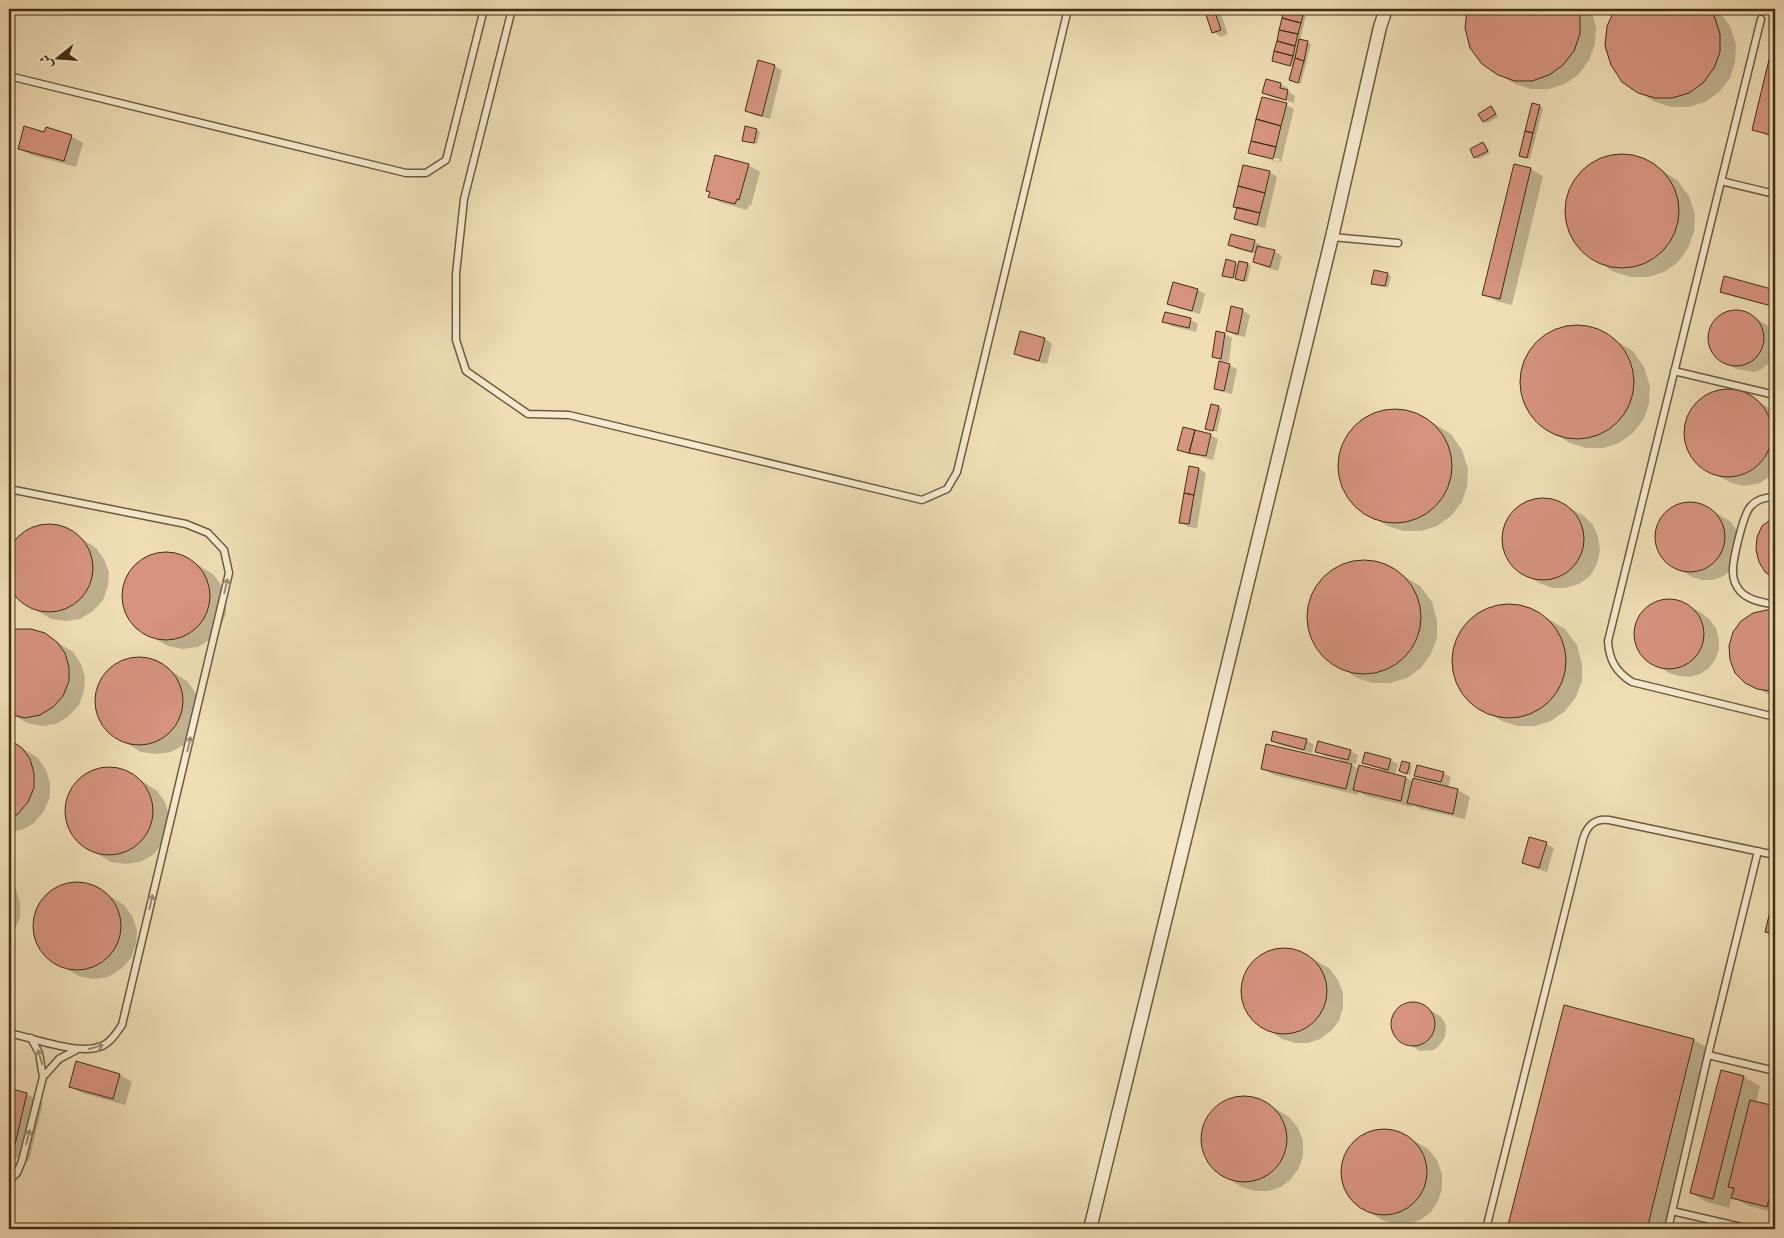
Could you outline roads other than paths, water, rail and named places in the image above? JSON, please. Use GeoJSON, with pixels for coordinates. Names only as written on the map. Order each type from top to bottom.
{"type":"FeatureCollection","features":[{"type":"Feature","properties":{"kind":"street"},"geometry":{"type":"LineString","coordinates":[[1380,27],[1381,9]]}},
{"type":"Feature","properties":{"kind":"street"},"geometry":{"type":"LineString","coordinates":[[1090,1229],[1332,237],[1380,27],[1386,9]]}},
{"type":"Feature","properties":{"kind":"lane"},"geometry":{"type":"LineString","coordinates":[[9,76],[406,173],[426,173],[446,160],[484,9]]}},
{"type":"Feature","properties":{"kind":"lane"},"geometry":{"type":"LineString","coordinates":[[512,9],[464,199],[456,274],[456,340],[466,371],[528,414],[570,415],[922,500],[947,489],[957,472],[1068,9]]}},
{"type":"Feature","properties":{"kind":"lane"},"geometry":{"type":"LineString","coordinates":[[1761,19],[1608,641],[1610,658],[1614,665],[1625,678],[1639,685],[1775,717]]}},
{"type":"Feature","properties":{"kind":"lane"},"geometry":{"type":"LineString","coordinates":[[1721,181],[1775,194]]}},
{"type":"Feature","properties":{"kind":"lane"},"geometry":{"type":"LineString","coordinates":[[1332,237],[1398,243]]}},
{"type":"Feature","properties":{"kind":"lane"},"geometry":{"type":"LineString","coordinates":[[1674,371],[1775,395]]}},
{"type":"Feature","properties":{"kind":"lane"},"geometry":{"type":"LineString","coordinates":[[9,489],[186,524],[208,533],[224,550],[229,573],[122,1025],[104,1045],[91,1050],[78,1049],[9,1033]]}},
{"type":"Feature","properties":{"kind":"lane"},"geometry":{"type":"LineString","coordinates":[[1775,498],[1768,497],[1756,501],[1747,510],[1744,516],[1733,572],[1734,579],[1741,592],[1754,600],[1775,605]]}},
{"type":"Feature","properties":{"kind":"lane"},"geometry":{"type":"LineString","coordinates":[[1486,1229],[1583,839],[1588,827],[1597,820],[1609,820],[1775,855]]}},
{"type":"Feature","properties":{"kind":"lane"},"geometry":{"type":"LineString","coordinates":[[1668,1229],[1758,850]]}},
{"type":"Feature","properties":{"kind":"lane"},"geometry":{"type":"LineString","coordinates":[[9,1180],[17,1173],[22,1161],[43,1077],[39,1053],[31,1038]]}},
{"type":"Feature","properties":{"kind":"lane"},"geometry":{"type":"LineString","coordinates":[[43,1077],[59,1059],[78,1049]]}},
{"type":"Feature","properties":{"kind":"lane"},"geometry":{"type":"LineString","coordinates":[[1708,1055],[1775,1071]]}},
{"type":"Feature","properties":{"kind":"lane"},"geometry":{"type":"LineString","coordinates":[[1672,1211],[1750,1229]]}}]}
